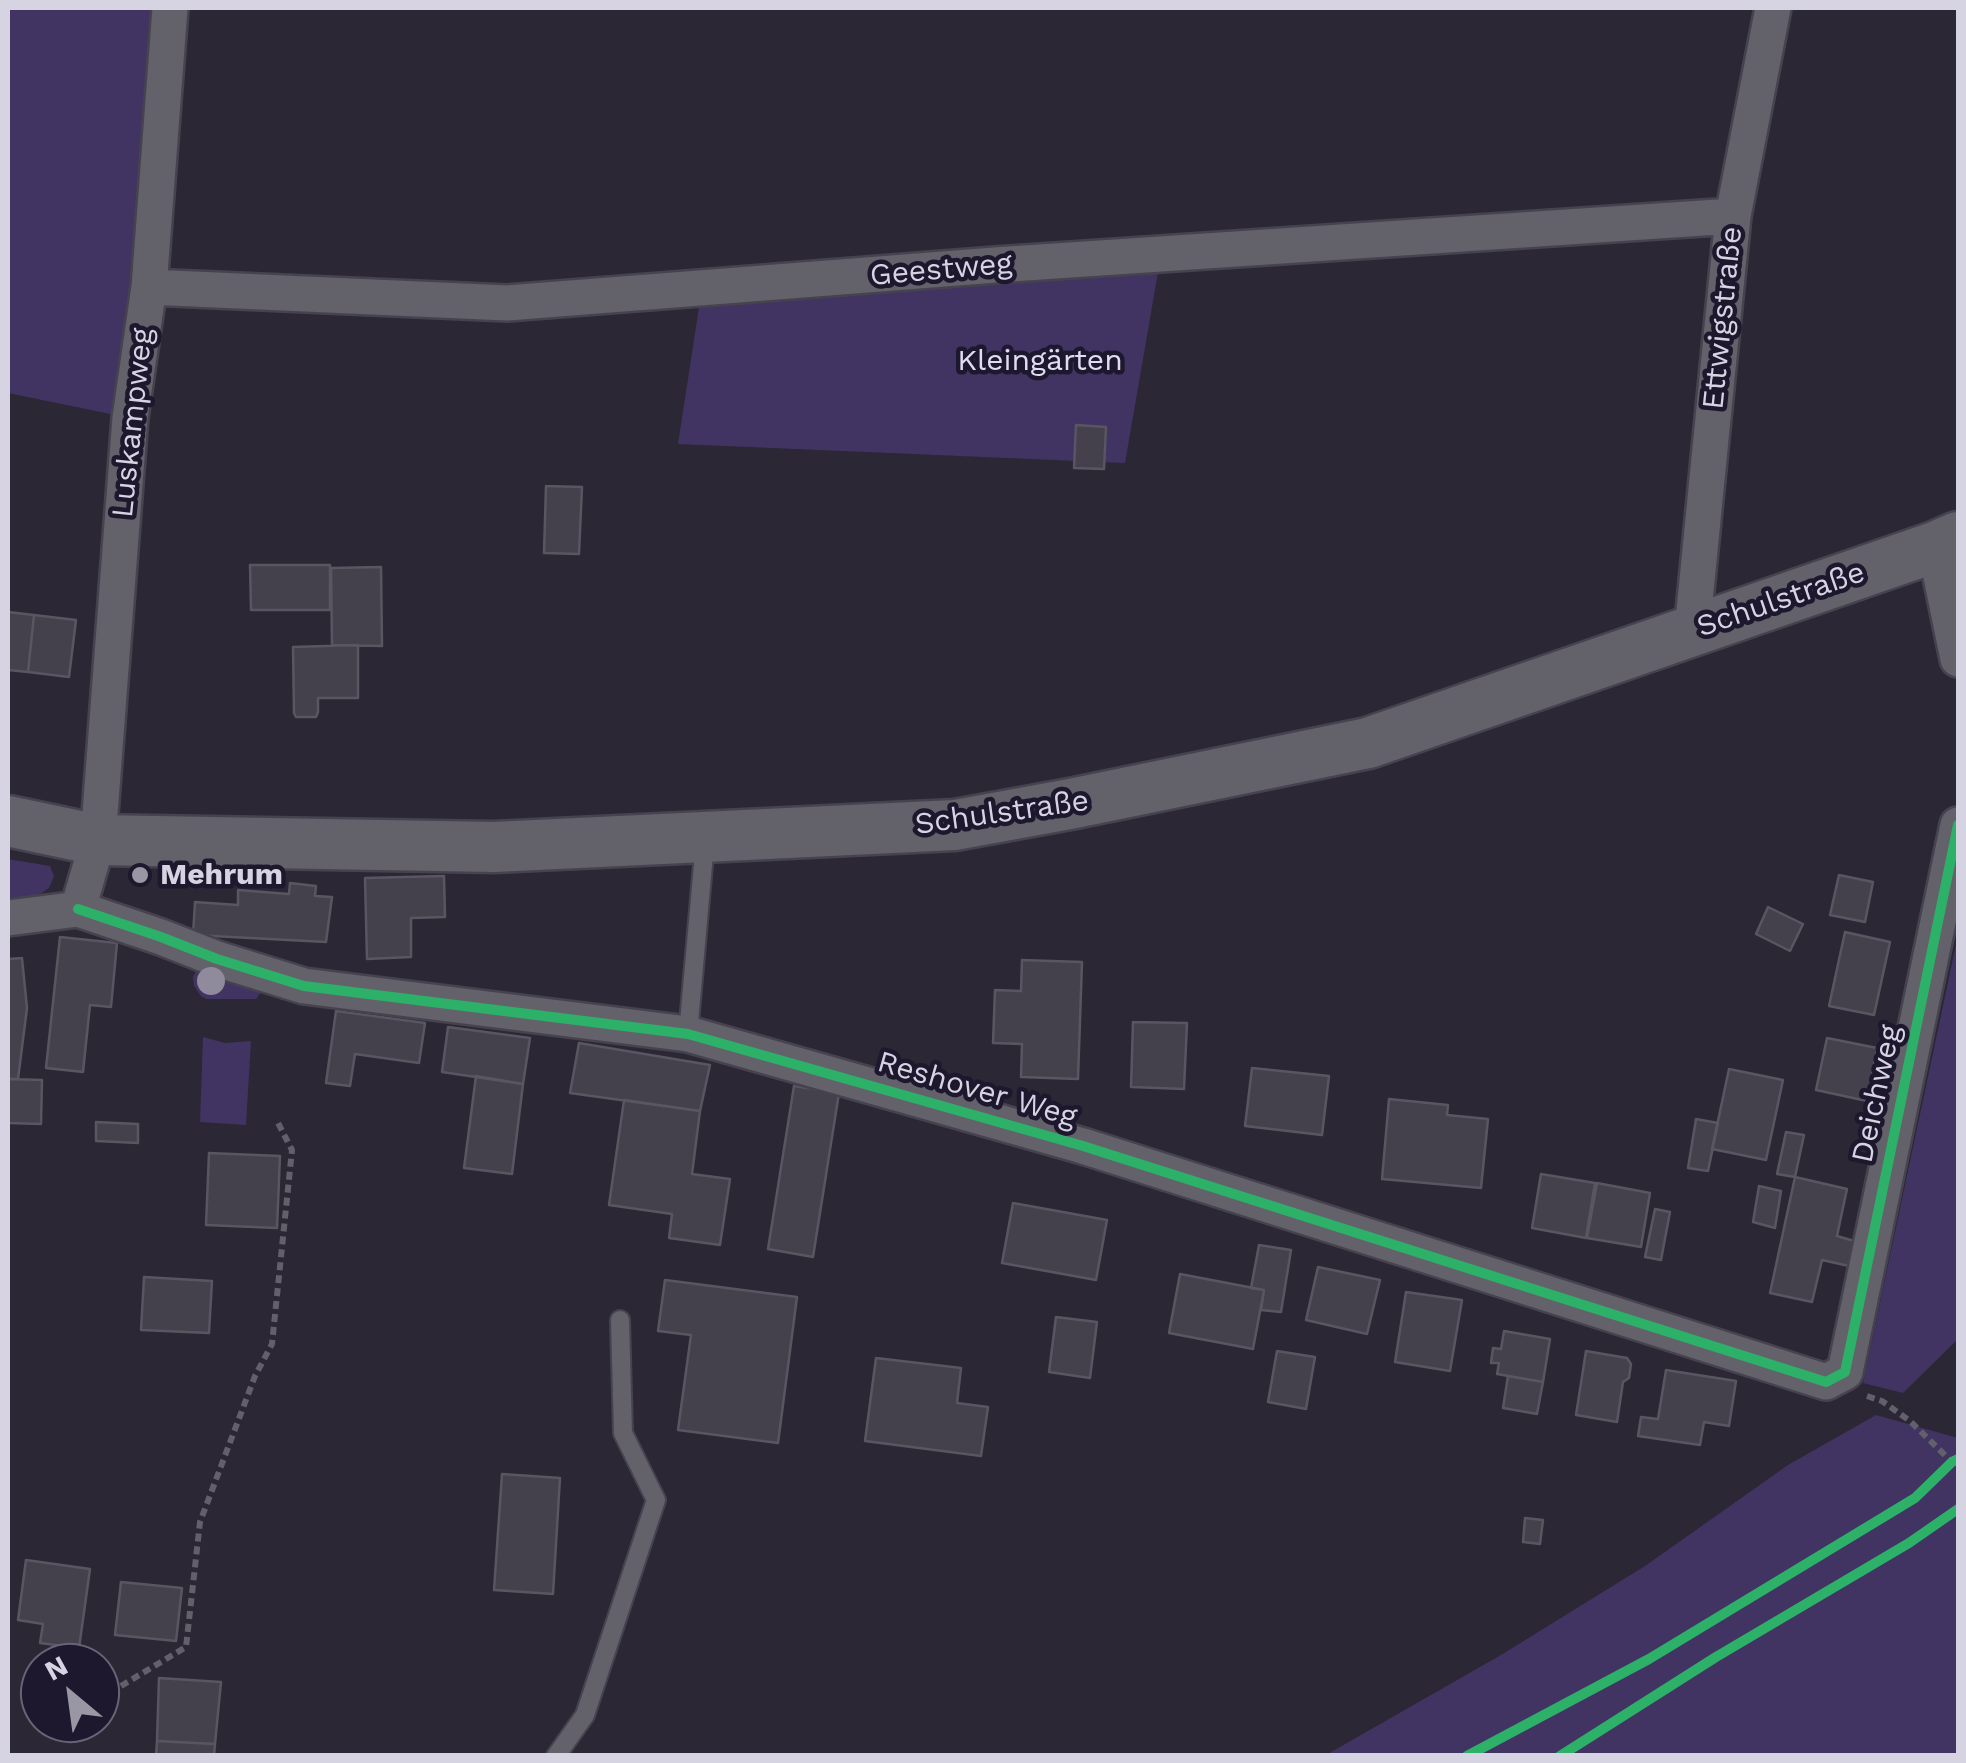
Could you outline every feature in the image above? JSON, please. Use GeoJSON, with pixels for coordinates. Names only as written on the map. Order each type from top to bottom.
{"type":"FeatureCollection","features":[{"type":"Feature","properties":{"kind":"main road","name":"Schulstraße"},"geometry":{"type":"LineString","coordinates":[[8,821],[98,840],[494,847],[955,825],[1368,742],[1947,542]]}},
{"type":"Feature","properties":{"kind":"street","name":"Luskampweg"},"geometry":{"type":"LineString","coordinates":[[78,909],[98,840],[130,418],[148,287],[170,8]]}},
{"type":"Feature","properties":{"kind":"street","name":"Ettwigstraße"},"geometry":{"type":"LineString","coordinates":[[1692,632],[1734,216],[1774,8]]}},
{"type":"Feature","properties":{"kind":"street","name":"Geestweg"},"geometry":{"type":"LineString","coordinates":[[148,287],[507,303],[996,265],[1734,216]]}},
{"type":"Feature","properties":{"kind":"street"},"geometry":{"type":"LineString","coordinates":[[1947,542],[1958,658]]}},
{"type":"Feature","properties":{"kind":"street","name":"Deichweg"},"geometry":{"type":"LineString","coordinates":[[1836,1377],[1958,826]]}},
{"type":"Feature","properties":{"kind":"street"},"geometry":{"type":"LineString","coordinates":[[8,918],[78,909]]}},
{"type":"Feature","properties":{"kind":"street","name":"Reshover Weg"},"geometry":{"type":"LineString","coordinates":[[78,909],[304,986],[688,1034],[1083,1146],[1836,1377]]}},
{"type":"Feature","properties":{"kind":"lane"},"geometry":{"type":"LineString","coordinates":[[688,1034],[705,837]]}},
{"type":"Feature","properties":{"kind":"lane"},"geometry":{"type":"LineString","coordinates":[[556,1756],[586,1715],[656,1500],[623,1433],[620,1320]]}},
{"type":"Feature","properties":{"kind":"path"},"geometry":{"type":"LineString","coordinates":[[121,1686],[186,1647],[200,1522],[272,1344],[292,1150],[276,1119]]}},
{"type":"Feature","properties":{"kind":"path"},"geometry":{"type":"LineString","coordinates":[[1836,1377],[1910,1421],[1952,1462]]}},
{"type":"Feature","properties":{"kind":"green space"},"geometry":{"type":"Polygon","coordinates":[[[8,8],[170,8],[130,418],[8,393],[8,8]]]}},
{"type":"Feature","properties":{"kind":"green space","name":"Kleingärten"},"geometry":{"type":"Polygon","coordinates":[[[1161,255],[1125,463],[678,444],[702,288],[1161,255]]]}},
{"type":"Feature","properties":{"kind":"green space"},"geometry":{"type":"Polygon","coordinates":[[[8,859],[50,866],[54,876],[49,888],[37,896],[8,898],[8,859]]]}},
{"type":"Feature","properties":{"kind":"green space"},"geometry":{"type":"Polygon","coordinates":[[[1958,935],[1958,1339],[1903,1393],[1863,1383],[1958,935]]]}},
{"type":"Feature","properties":{"kind":"green space"},"geometry":{"type":"Polygon","coordinates":[[[199,965],[264,988],[256,999],[206,999],[194,986],[193,977],[199,965]]]}},
{"type":"Feature","properties":{"kind":"green space"},"geometry":{"type":"Polygon","coordinates":[[[203,1037],[225,1043],[251,1041],[246,1125],[200,1122],[203,1037]]]}},
{"type":"Feature","properties":{"kind":"green space"},"geometry":{"type":"Polygon","coordinates":[[[1876,1415],[1958,1438],[1958,1755],[1326,1755],[1501,1655],[1645,1566],[1788,1465],[1876,1415]]]}},
{"type":"Feature","properties":{"kind":"building"},"geometry":{"type":"Polygon","coordinates":[[[1076,425],[1106,427],[1104,469],[1074,468],[1076,425]]]}},
{"type":"Feature","properties":{"kind":"building"},"geometry":{"type":"Polygon","coordinates":[[[546,486],[582,487],[579,554],[544,553],[546,486]]]}},
{"type":"Feature","properties":{"kind":"building"},"geometry":{"type":"Polygon","coordinates":[[[250,565],[330,565],[330,610],[251,610],[250,565]]]}},
{"type":"Feature","properties":{"kind":"building"},"geometry":{"type":"Polygon","coordinates":[[[381,567],[382,646],[332,645],[331,568],[381,567]]]}},
{"type":"Feature","properties":{"kind":"building"},"geometry":{"type":"Polygon","coordinates":[[[8,612],[34,615],[28,672],[8,670],[8,612]]]}},
{"type":"Feature","properties":{"kind":"building"},"geometry":{"type":"Polygon","coordinates":[[[34,615],[76,620],[69,677],[28,672],[34,615]]]}},
{"type":"Feature","properties":{"kind":"building"},"geometry":{"type":"Polygon","coordinates":[[[358,645],[358,698],[318,698],[316,717],[296,717],[293,647],[358,645]]]}},
{"type":"Feature","properties":{"kind":"building"},"geometry":{"type":"Polygon","coordinates":[[[1839,875],[1873,882],[1865,922],[1830,915],[1839,875]]]}},
{"type":"Feature","properties":{"kind":"building"},"geometry":{"type":"Polygon","coordinates":[[[444,876],[445,917],[411,918],[411,957],[367,959],[365,878],[444,876]]]}},
{"type":"Feature","properties":{"kind":"building"},"geometry":{"type":"Polygon","coordinates":[[[290,883],[316,886],[315,896],[332,897],[326,942],[193,935],[195,902],[238,905],[238,890],[289,894],[290,883]]]}},
{"type":"Feature","properties":{"kind":"building"},"geometry":{"type":"Polygon","coordinates":[[[1768,907],[1803,924],[1790,951],[1756,934],[1768,907]]]}},
{"type":"Feature","properties":{"kind":"building"},"geometry":{"type":"Polygon","coordinates":[[[1845,932],[1890,942],[1874,1015],[1829,1006],[1845,932]]]}},
{"type":"Feature","properties":{"kind":"building"},"geometry":{"type":"Polygon","coordinates":[[[60,937],[117,943],[111,1007],[90,1005],[83,1072],[46,1068],[60,937]]]}},
{"type":"Feature","properties":{"kind":"building"},"geometry":{"type":"Polygon","coordinates":[[[22,958],[27,1008],[18,1079],[8,1079],[8,959],[22,958]]]}},
{"type":"Feature","properties":{"kind":"building"},"geometry":{"type":"Polygon","coordinates":[[[1022,960],[1082,962],[1078,1079],[1021,1077],[1022,1044],[993,1043],[995,990],[1021,991],[1022,960]]]}},
{"type":"Feature","properties":{"kind":"building"},"geometry":{"type":"Polygon","coordinates":[[[336,1011],[425,1023],[419,1063],[355,1054],[350,1086],[326,1083],[336,1011]]]}},
{"type":"Feature","properties":{"kind":"building"},"geometry":{"type":"Polygon","coordinates":[[[1133,1022],[1187,1023],[1184,1089],[1131,1087],[1133,1022]]]}},
{"type":"Feature","properties":{"kind":"building"},"geometry":{"type":"Polygon","coordinates":[[[448,1027],[530,1038],[523,1084],[442,1072],[448,1027]]]}},
{"type":"Feature","properties":{"kind":"building"},"geometry":{"type":"Polygon","coordinates":[[[1827,1038],[1877,1048],[1867,1101],[1816,1090],[1827,1038]]]}},
{"type":"Feature","properties":{"kind":"building"},"geometry":{"type":"Polygon","coordinates":[[[579,1043],[710,1065],[700,1111],[570,1093],[579,1043]]]}},
{"type":"Feature","properties":{"kind":"building"},"geometry":{"type":"Polygon","coordinates":[[[1252,1068],[1329,1076],[1322,1135],[1245,1126],[1252,1068]]]}},
{"type":"Feature","properties":{"kind":"building"},"geometry":{"type":"Polygon","coordinates":[[[1729,1069],[1783,1080],[1766,1160],[1712,1149],[1729,1069]]]}},
{"type":"Feature","properties":{"kind":"building"},"geometry":{"type":"Polygon","coordinates":[[[476,1076],[523,1084],[512,1174],[464,1168],[476,1076]]]}},
{"type":"Feature","properties":{"kind":"building"},"geometry":{"type":"Polygon","coordinates":[[[8,1079],[42,1080],[41,1124],[8,1123],[8,1079]]]}},
{"type":"Feature","properties":{"kind":"building"},"geometry":{"type":"Polygon","coordinates":[[[794,1086],[839,1093],[813,1257],[768,1249],[794,1086]]]}},
{"type":"Feature","properties":{"kind":"building"},"geometry":{"type":"Polygon","coordinates":[[[1389,1099],[1448,1105],[1447,1115],[1488,1119],[1481,1188],[1382,1179],[1389,1099]]]}},
{"type":"Feature","properties":{"kind":"building"},"geometry":{"type":"Polygon","coordinates":[[[624,1100],[700,1111],[692,1174],[730,1179],[720,1245],[669,1238],[672,1214],[609,1205],[624,1100]]]}},
{"type":"Feature","properties":{"kind":"building"},"geometry":{"type":"Polygon","coordinates":[[[1696,1119],[1718,1123],[1708,1171],[1688,1168],[1696,1119]]]}},
{"type":"Feature","properties":{"kind":"building"},"geometry":{"type":"Polygon","coordinates":[[[96,1122],[138,1124],[138,1143],[96,1141],[96,1122]]]}},
{"type":"Feature","properties":{"kind":"building"},"geometry":{"type":"Polygon","coordinates":[[[1786,1132],[1804,1135],[1795,1177],[1777,1174],[1786,1132]]]}},
{"type":"Feature","properties":{"kind":"building"},"geometry":{"type":"Polygon","coordinates":[[[209,1153],[280,1156],[277,1228],[206,1225],[209,1153]]]}},
{"type":"Feature","properties":{"kind":"building"},"geometry":{"type":"Polygon","coordinates":[[[1541,1174],[1595,1183],[1586,1238],[1532,1228],[1541,1174]]]}},
{"type":"Feature","properties":{"kind":"building"},"geometry":{"type":"Polygon","coordinates":[[[1795,1177],[1847,1189],[1837,1236],[1854,1241],[1849,1266],[1822,1260],[1812,1302],[1770,1293],[1795,1177]]]}},
{"type":"Feature","properties":{"kind":"building"},"geometry":{"type":"Polygon","coordinates":[[[1597,1183],[1650,1193],[1641,1247],[1587,1238],[1597,1183]]]}},
{"type":"Feature","properties":{"kind":"building"},"geometry":{"type":"Polygon","coordinates":[[[1759,1186],[1781,1191],[1775,1228],[1753,1222],[1759,1186]]]}},
{"type":"Feature","properties":{"kind":"building"},"geometry":{"type":"Polygon","coordinates":[[[1013,1203],[1107,1220],[1096,1280],[1002,1263],[1013,1203]]]}},
{"type":"Feature","properties":{"kind":"building"},"geometry":{"type":"Polygon","coordinates":[[[1655,1209],[1670,1212],[1661,1260],[1645,1257],[1655,1209]]]}},
{"type":"Feature","properties":{"kind":"building"},"geometry":{"type":"Polygon","coordinates":[[[1259,1245],[1291,1250],[1281,1312],[1261,1310],[1264,1290],[1251,1288],[1259,1245]]]}},
{"type":"Feature","properties":{"kind":"building"},"geometry":{"type":"Polygon","coordinates":[[[1318,1267],[1380,1280],[1367,1334],[1306,1320],[1318,1267]]]}},
{"type":"Feature","properties":{"kind":"building"},"geometry":{"type":"Polygon","coordinates":[[[1180,1274],[1264,1290],[1253,1349],[1169,1333],[1180,1274]]]}},
{"type":"Feature","properties":{"kind":"building"},"geometry":{"type":"Polygon","coordinates":[[[144,1277],[212,1281],[209,1333],[141,1330],[144,1277]]]}},
{"type":"Feature","properties":{"kind":"building"},"geometry":{"type":"Polygon","coordinates":[[[665,1280],[797,1297],[778,1443],[678,1430],[691,1335],[658,1331],[665,1280]]]}},
{"type":"Feature","properties":{"kind":"building"},"geometry":{"type":"Polygon","coordinates":[[[1406,1292],[1462,1300],[1450,1371],[1395,1362],[1406,1292]]]}},
{"type":"Feature","properties":{"kind":"building"},"geometry":{"type":"Polygon","coordinates":[[[1056,1317],[1097,1322],[1090,1378],[1049,1372],[1056,1317]]]}},
{"type":"Feature","properties":{"kind":"building"},"geometry":{"type":"Polygon","coordinates":[[[1504,1331],[1550,1339],[1543,1382],[1497,1374],[1499,1363],[1491,1363],[1493,1348],[1501,1349],[1504,1331]]]}},
{"type":"Feature","properties":{"kind":"building"},"geometry":{"type":"Polygon","coordinates":[[[1277,1351],[1315,1357],[1306,1409],[1268,1402],[1277,1351]]]}},
{"type":"Feature","properties":{"kind":"building"},"geometry":{"type":"Polygon","coordinates":[[[1586,1351],[1627,1358],[1631,1364],[1629,1378],[1623,1382],[1617,1422],[1576,1415],[1586,1351]]]}},
{"type":"Feature","properties":{"kind":"building"},"geometry":{"type":"Polygon","coordinates":[[[876,1358],[961,1368],[957,1403],[988,1407],[981,1456],[865,1441],[876,1358]]]}},
{"type":"Feature","properties":{"kind":"building"},"geometry":{"type":"Polygon","coordinates":[[[1666,1370],[1736,1381],[1729,1426],[1704,1422],[1700,1445],[1638,1436],[1641,1417],[1658,1419],[1666,1370]]]}},
{"type":"Feature","properties":{"kind":"building"},"geometry":{"type":"Polygon","coordinates":[[[1508,1376],[1543,1382],[1537,1414],[1503,1408],[1508,1376]]]}},
{"type":"Feature","properties":{"kind":"building"},"geometry":{"type":"Polygon","coordinates":[[[502,1474],[560,1478],[553,1594],[494,1590],[502,1474]]]}},
{"type":"Feature","properties":{"kind":"building"},"geometry":{"type":"Polygon","coordinates":[[[1525,1518],[1543,1520],[1540,1544],[1523,1542],[1525,1518]]]}},
{"type":"Feature","properties":{"kind":"building"},"geometry":{"type":"Polygon","coordinates":[[[26,1560],[90,1569],[80,1643],[40,1643],[43,1624],[18,1620],[26,1560]]]}},
{"type":"Feature","properties":{"kind":"building"},"geometry":{"type":"Polygon","coordinates":[[[121,1582],[182,1588],[176,1641],[115,1635],[121,1582]]]}},
{"type":"Feature","properties":{"kind":"building"},"geometry":{"type":"Polygon","coordinates":[[[159,1678],[221,1682],[215,1744],[157,1741],[159,1678]]]}},
{"type":"Feature","properties":{"kind":"building"},"geometry":{"type":"Polygon","coordinates":[[[157,1741],[215,1744],[214,1756],[156,1756],[157,1741]]]}},
{"type":"Feature","properties":{"kind":"cycle path"},"geometry":{"type":"LineString","coordinates":[[78,909],[304,986],[688,1034],[1083,1146],[1826,1382],[1845,1372],[1958,825]]}},
{"type":"Feature","properties":{"kind":"cycle path"},"geometry":{"type":"LineString","coordinates":[[1467,1756],[1649,1659],[1915,1498],[1958,1459]]}},
{"type":"Feature","properties":{"kind":"cycle path"},"geometry":{"type":"LineString","coordinates":[[1560,1756],[1716,1657],[1909,1543],[1958,1509]]}},
{"type":"Feature","properties":{"kind":"place","name":"Mehrum"},"geometry":{"type":"Point","coordinates":[140,875]}}]}
